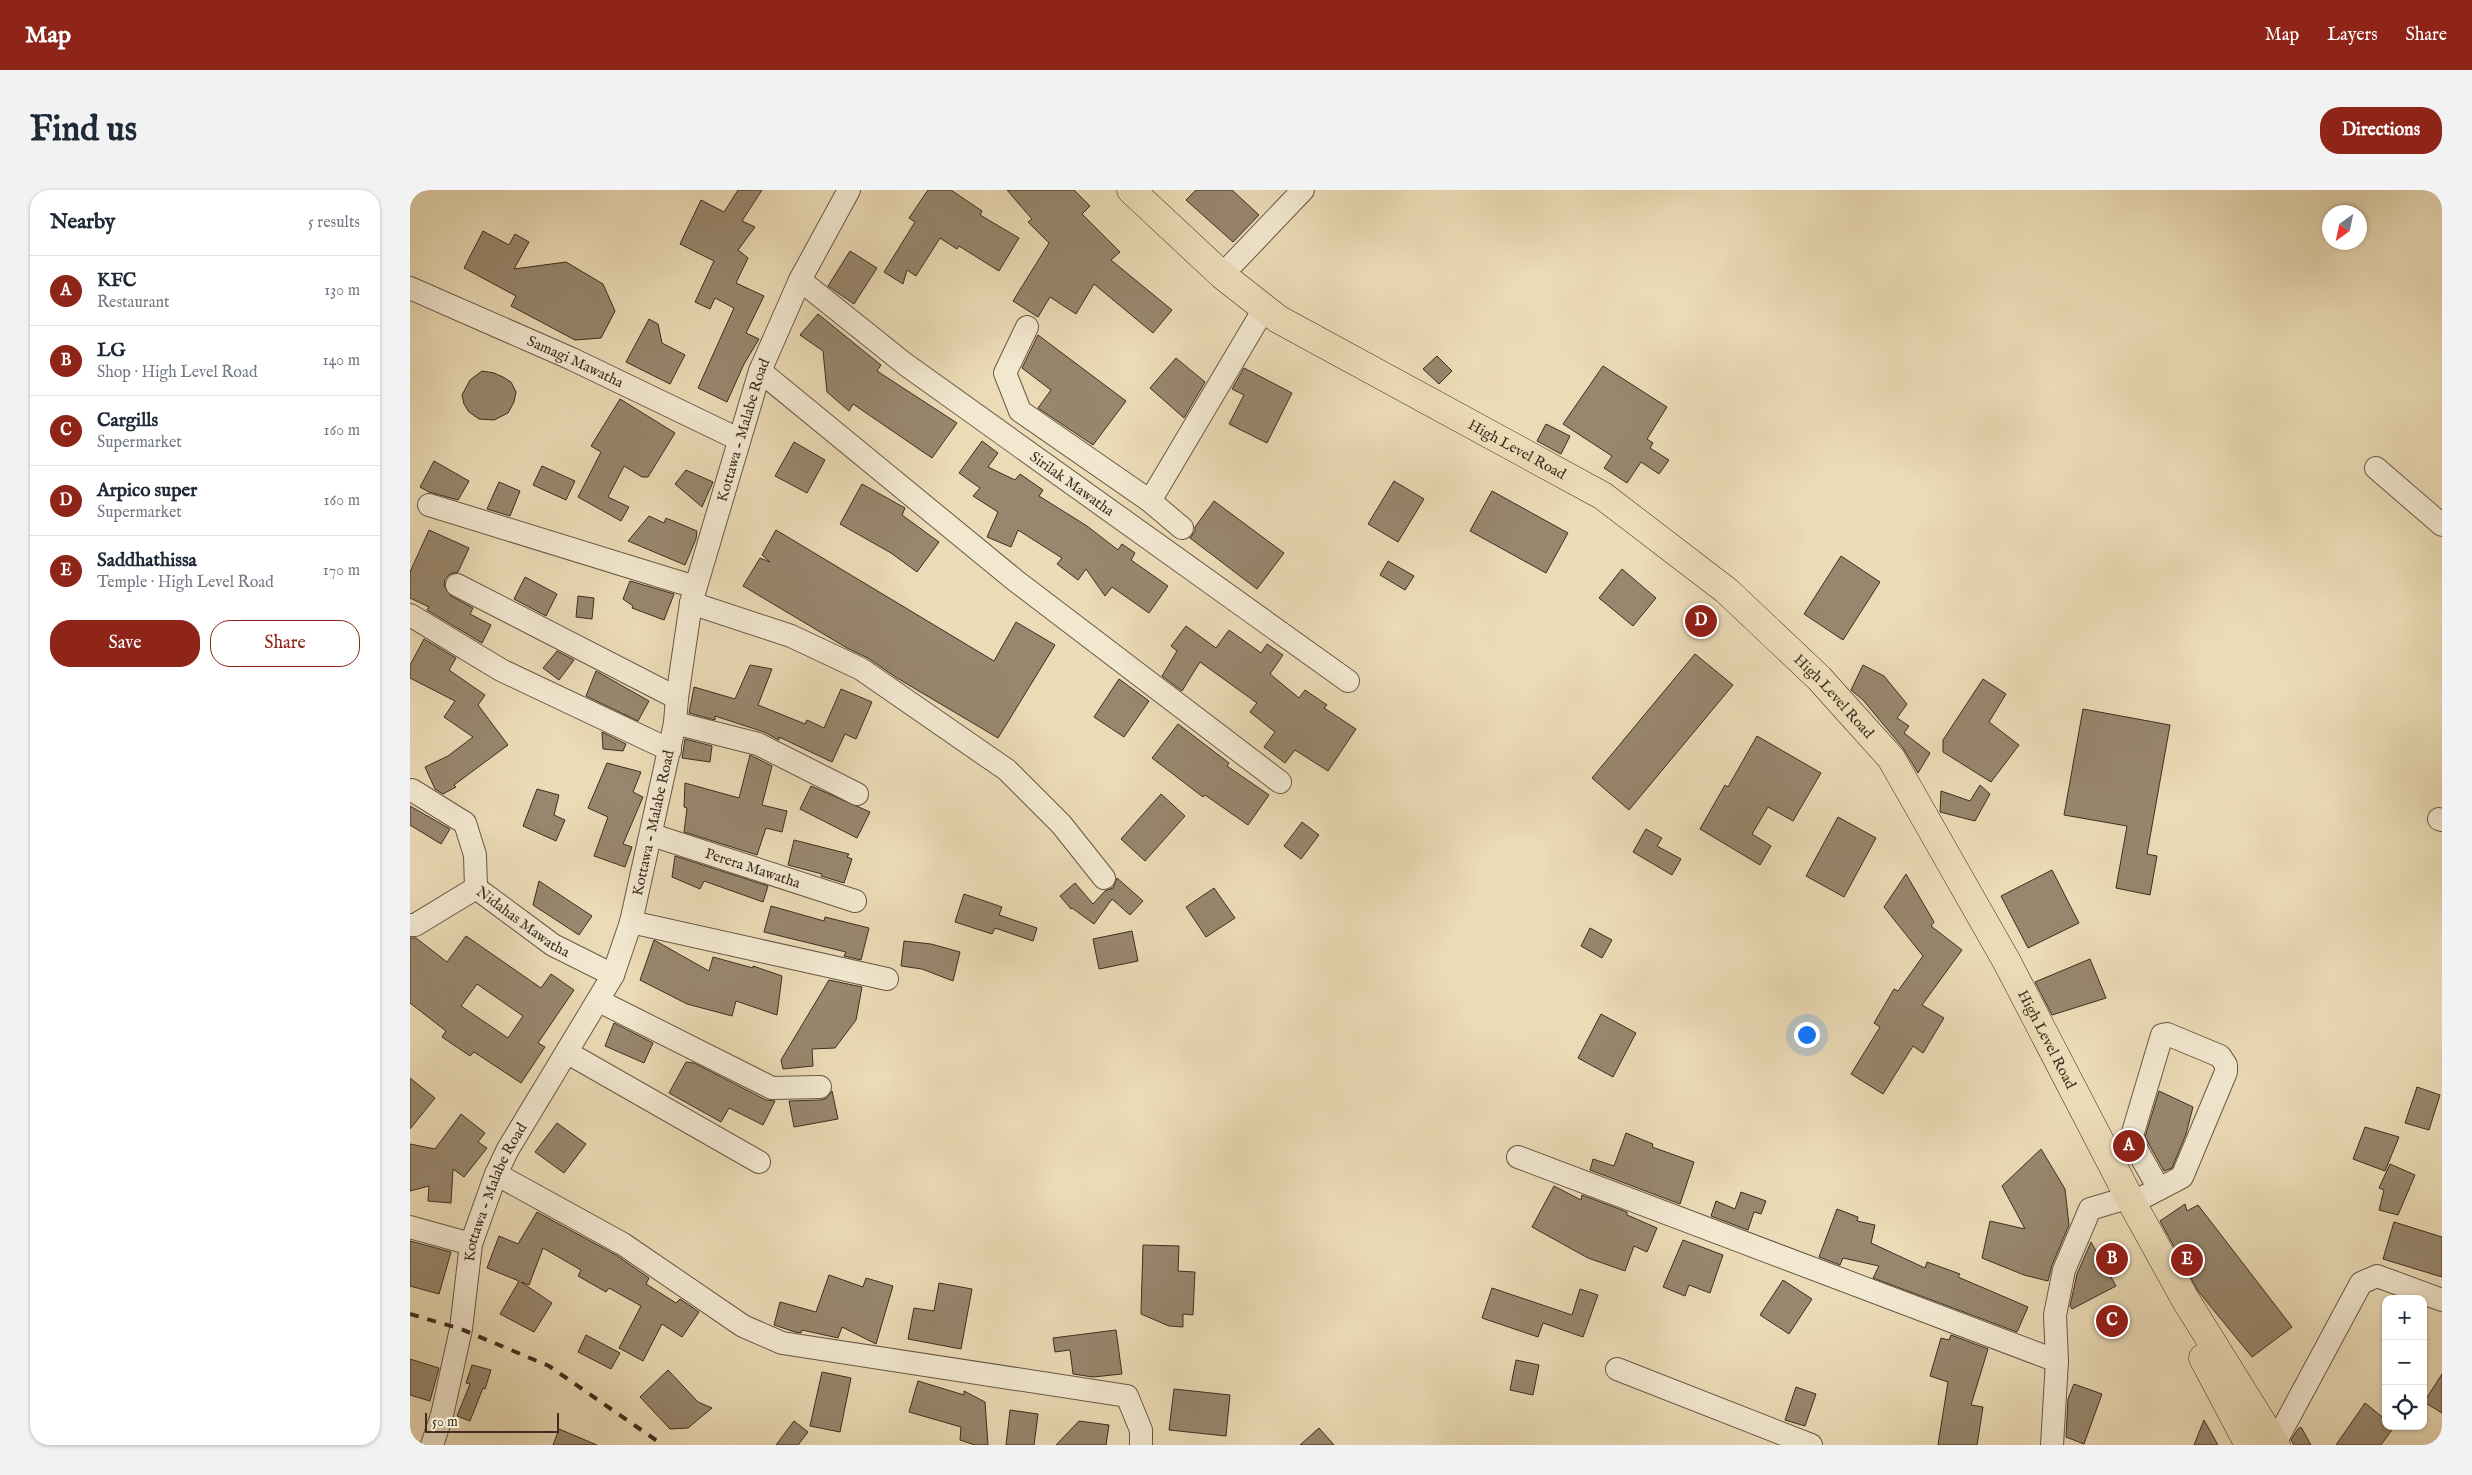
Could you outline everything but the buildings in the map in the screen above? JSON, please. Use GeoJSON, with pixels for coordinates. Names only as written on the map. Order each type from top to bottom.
{"type":"FeatureCollection","features":[{"type":"Feature","properties":{"kind":"highway","name":"High Level Road"},"geometry":{"type":"LineString","coordinates":[[1114,190],[1258,319],[1598,502],[1719,600],[1866,745],[1907,805],[1992,959],[2124,1202],[2248,1445]]}},
{"type":"Feature","properties":{"kind":"highway","name":"High Level Road"},"geometry":{"type":"LineString","coordinates":[[1131,190],[1222,275],[1278,319],[1598,502],[1727,590],[1819,678],[1891,758],[2008,962],[2108,1156],[2124,1202],[2276,1444]]}},
{"type":"Feature","properties":{"kind":"street","name":"Kottawa - Malabe Road"},"geometry":{"type":"LineString","coordinates":[[432,1445],[442,1416],[462,1329],[471,1244],[496,1174],[508,1149],[599,1001],[613,974],[631,922],[670,750],[675,723],[676,698],[693,595],[760,371],[800,280],[849,190]]}},
{"type":"Feature","properties":{"kind":"street"},"geometry":{"type":"LineString","coordinates":[[1222,275],[1303,190]]}},
{"type":"Feature","properties":{"kind":"street","name":"Sirilak Mawatha"},"geometry":{"type":"LineString","coordinates":[[800,280],[905,364],[1348,681]]}},
{"type":"Feature","properties":{"kind":"street","name":"Samagi Mawatha"},"geometry":{"type":"LineString","coordinates":[[410,288],[572,359],[738,440]]}},
{"type":"Feature","properties":{"kind":"street"},"geometry":{"type":"LineString","coordinates":[[1150,502],[1258,319]]}},
{"type":"Feature","properties":{"kind":"street"},"geometry":{"type":"LineString","coordinates":[[1027,327],[1005,373],[1020,411],[1150,502],[1182,528]]}},
{"type":"Feature","properties":{"kind":"street"},"geometry":{"type":"LineString","coordinates":[[760,371],[1016,581],[1280,782]]}},
{"type":"Feature","properties":{"kind":"street"},"geometry":{"type":"LineString","coordinates":[[2376,468],[2442,525]]}},
{"type":"Feature","properties":{"kind":"street"},"geometry":{"type":"LineString","coordinates":[[429,505],[693,595],[791,636],[861,669],[1007,770],[1061,824],[1104,878]]}},
{"type":"Feature","properties":{"kind":"street"},"geometry":{"type":"LineString","coordinates":[[457,585],[676,698]]}},
{"type":"Feature","properties":{"kind":"street"},"geometry":{"type":"LineString","coordinates":[[410,615],[501,670],[670,750]]}},
{"type":"Feature","properties":{"kind":"street"},"geometry":{"type":"LineString","coordinates":[[675,723],[758,744],[857,794]]}},
{"type":"Feature","properties":{"kind":"street"},"geometry":{"type":"LineString","coordinates":[[412,790],[465,823],[475,855],[476,888]]}},
{"type":"Feature","properties":{"kind":"street","name":"Perera Mawatha"},"geometry":{"type":"LineString","coordinates":[[652,835],[855,901]]}},
{"type":"Feature","properties":{"kind":"street","name":"Nidahas Mawatha"},"geometry":{"type":"LineString","coordinates":[[410,925],[415,926],[476,888],[553,945],[613,974]]}},
{"type":"Feature","properties":{"kind":"street"},"geometry":{"type":"LineString","coordinates":[[631,922],[887,979]]}},
{"type":"Feature","properties":{"kind":"street"},"geometry":{"type":"LineString","coordinates":[[599,1001],[772,1088],[820,1087]]}},
{"type":"Feature","properties":{"kind":"street"},"geometry":{"type":"LineString","coordinates":[[2052,1445],[2057,1361],[2055,1315],[2064,1270],[2090,1209],[2124,1202],[2159,1189],[2182,1177],[2226,1072],[2224,1060],[2220,1056],[2167,1034],[2162,1036],[2131,1139],[2108,1156]]}},
{"type":"Feature","properties":{"kind":"street"},"geometry":{"type":"LineString","coordinates":[[568,1053],[759,1162]]}},
{"type":"Feature","properties":{"kind":"street"},"geometry":{"type":"LineString","coordinates":[[2131,1139],[2159,1189]]}},
{"type":"Feature","properties":{"kind":"street"},"geometry":{"type":"LineString","coordinates":[[1518,1157],[2057,1361]]}},
{"type":"Feature","properties":{"kind":"street"},"geometry":{"type":"LineString","coordinates":[[496,1174],[623,1244],[743,1326],[782,1343],[1127,1396],[1140,1430],[1141,1445]]}},
{"type":"Feature","properties":{"kind":"street"},"geometry":{"type":"LineString","coordinates":[[410,1227],[471,1244]]}},
{"type":"Feature","properties":{"kind":"street"},"geometry":{"type":"LineString","coordinates":[[2276,1444],[2361,1283],[2377,1276],[2442,1300]]}},
{"type":"Feature","properties":{"kind":"street"},"geometry":{"type":"LineString","coordinates":[[1617,1369],[1811,1445]]}},
{"type":"Feature","properties":{"kind":"railway"},"geometry":{"type":"LineString","coordinates":[[410,1314],[461,1329],[549,1366],[663,1445]]}},
{"type":"Feature","properties":{"kind":"place","name":"Arpico super"},"geometry":{"type":"Point","coordinates":[1701,621]}},
{"type":"Feature","properties":{"kind":"place","name":"KFC"},"geometry":{"type":"Point","coordinates":[2129,1146]}},
{"type":"Feature","properties":{"kind":"place","name":"LG"},"geometry":{"type":"Point","coordinates":[2112,1259]}},
{"type":"Feature","properties":{"kind":"place","name":"Saddhathissa"},"geometry":{"type":"Point","coordinates":[2187,1260]}},
{"type":"Feature","properties":{"kind":"place","name":"Cargills"},"geometry":{"type":"Point","coordinates":[2112,1321]}}]}
